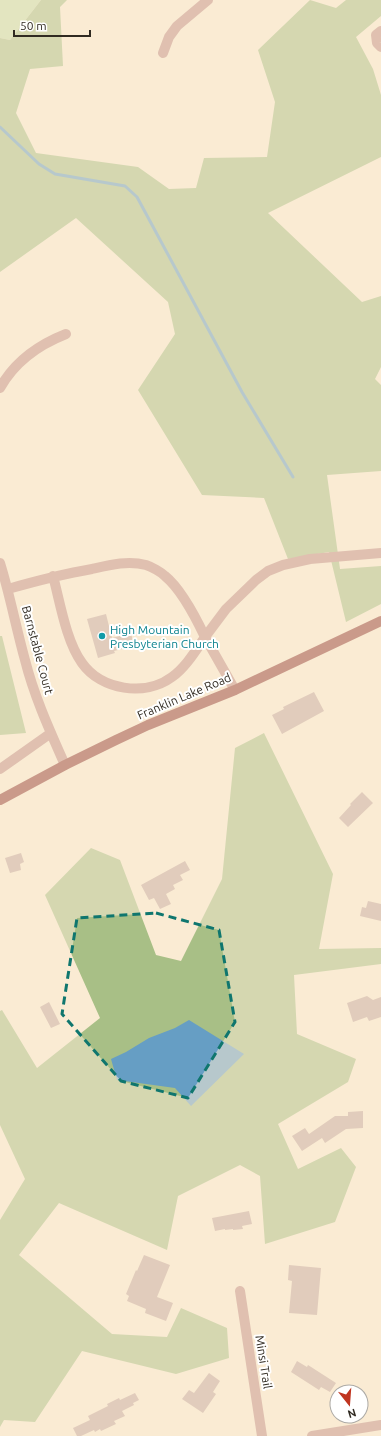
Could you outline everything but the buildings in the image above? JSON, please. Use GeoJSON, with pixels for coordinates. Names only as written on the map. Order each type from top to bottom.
{"type":"FeatureCollection","features":[{"type":"Feature","properties":{"kind":"main road","name":"Franklin Lake Road"},"geometry":{"type":"LineString","coordinates":[[0,800],[65,765],[148,725],[235,690],[381,621]]}},
{"type":"Feature","properties":{"kind":"street"},"geometry":{"type":"LineString","coordinates":[[163,53],[169,37],[177,26],[208,0]]}},
{"type":"Feature","properties":{"kind":"street"},"geometry":{"type":"LineString","coordinates":[[381,31],[376,35],[377,43],[381,47]]}},
{"type":"Feature","properties":{"kind":"street"},"geometry":{"type":"LineString","coordinates":[[0,388],[14,368],[28,354],[47,342],[66,334]]}},
{"type":"Feature","properties":{"kind":"street"},"geometry":{"type":"LineString","coordinates":[[53,576],[68,635],[82,662],[96,677],[109,683],[129,688],[144,688],[159,684],[172,677],[182,668],[226,609],[256,580],[268,571],[283,564],[310,559],[381,553]]}},
{"type":"Feature","properties":{"kind":"street","name":"Barnstable Court"},"geometry":{"type":"LineString","coordinates":[[0,563],[8,589],[25,661],[38,703],[65,765]]}},
{"type":"Feature","properties":{"kind":"street"},"geometry":{"type":"LineString","coordinates":[[8,589],[53,576],[115,564],[132,563],[147,565],[165,575],[183,597],[235,690]]}},
{"type":"Feature","properties":{"kind":"street"},"geometry":{"type":"LineString","coordinates":[[0,769],[51,733]]}},
{"type":"Feature","properties":{"kind":"street","name":"Minsi Trail"},"geometry":{"type":"LineString","coordinates":[[240,1291],[262,1436]]}},
{"type":"Feature","properties":{"kind":"street"},"geometry":{"type":"LineString","coordinates":[[312,1436],[381,1425]]}},
{"type":"Feature","properties":{"kind":"highlighted area"},"geometry":{"type":"Polygon","coordinates":[[[156,913],[219,930],[235,1022],[188,1098],[121,1081],[62,1014],[77,918],[156,913]]]}},
{"type":"Feature","properties":{"kind":"green space"},"geometry":{"type":"Polygon","coordinates":[[[0,0],[41,0],[10,40],[0,38],[0,0]]]}},
{"type":"Feature","properties":{"kind":"green space"},"geometry":{"type":"Polygon","coordinates":[[[41,0],[67,0],[60,7],[63,66],[30,69],[16,113],[36,153],[138,167],[169,189],[196,188],[204,158],[267,157],[275,102],[258,50],[310,0],[336,8],[346,0],[381,0],[381,16],[356,37],[373,69],[381,95],[381,157],[268,213],[362,302],[381,296],[381,367],[375,379],[381,385],[381,471],[327,475],[340,569],[381,566],[381,604],[346,622],[329,552],[288,559],[264,498],[202,495],[138,390],[175,334],[168,302],[76,218],[0,272],[0,38],[10,40],[41,0]]]}},
{"type":"Feature","properties":{"kind":"green space"},"geometry":{"type":"Polygon","coordinates":[[[0,636],[2,636],[26,733],[0,735],[0,636]]]}},
{"type":"Feature","properties":{"kind":"green space"},"geometry":{"type":"Polygon","coordinates":[[[264,733],[333,874],[319,949],[381,948],[381,964],[294,975],[297,1034],[356,1059],[348,1082],[278,1124],[298,1169],[341,1148],[356,1167],[335,1222],[265,1244],[260,1176],[240,1165],[178,1196],[167,1250],[59,1203],[19,1255],[112,1334],[167,1337],[181,1308],[227,1328],[229,1358],[176,1374],[82,1351],[35,1422],[4,1420],[0,1427],[0,1220],[25,1179],[0,1125],[0,1011],[2,1010],[37,1068],[100,1018],[45,895],[91,848],[120,860],[156,955],[181,961],[222,879],[235,748],[264,733]]]}},
{"type":"Feature","properties":{"kind":"water"},"geometry":{"type":"Polygon","coordinates":[[[189,1020],[244,1054],[191,1106],[175,1088],[117,1080],[111,1059],[149,1038],[175,1028],[189,1020]]]}},
{"type":"Feature","properties":{"kind":"waterway"},"geometry":{"type":"LineString","coordinates":[[0,127],[39,164],[55,174],[125,186],[137,197],[242,392],[293,477]]}},
{"type":"Feature","properties":{"kind":"place","name":"High Mountain Presbyterian Church"},"geometry":{"type":"Point","coordinates":[102,636]}}]}
